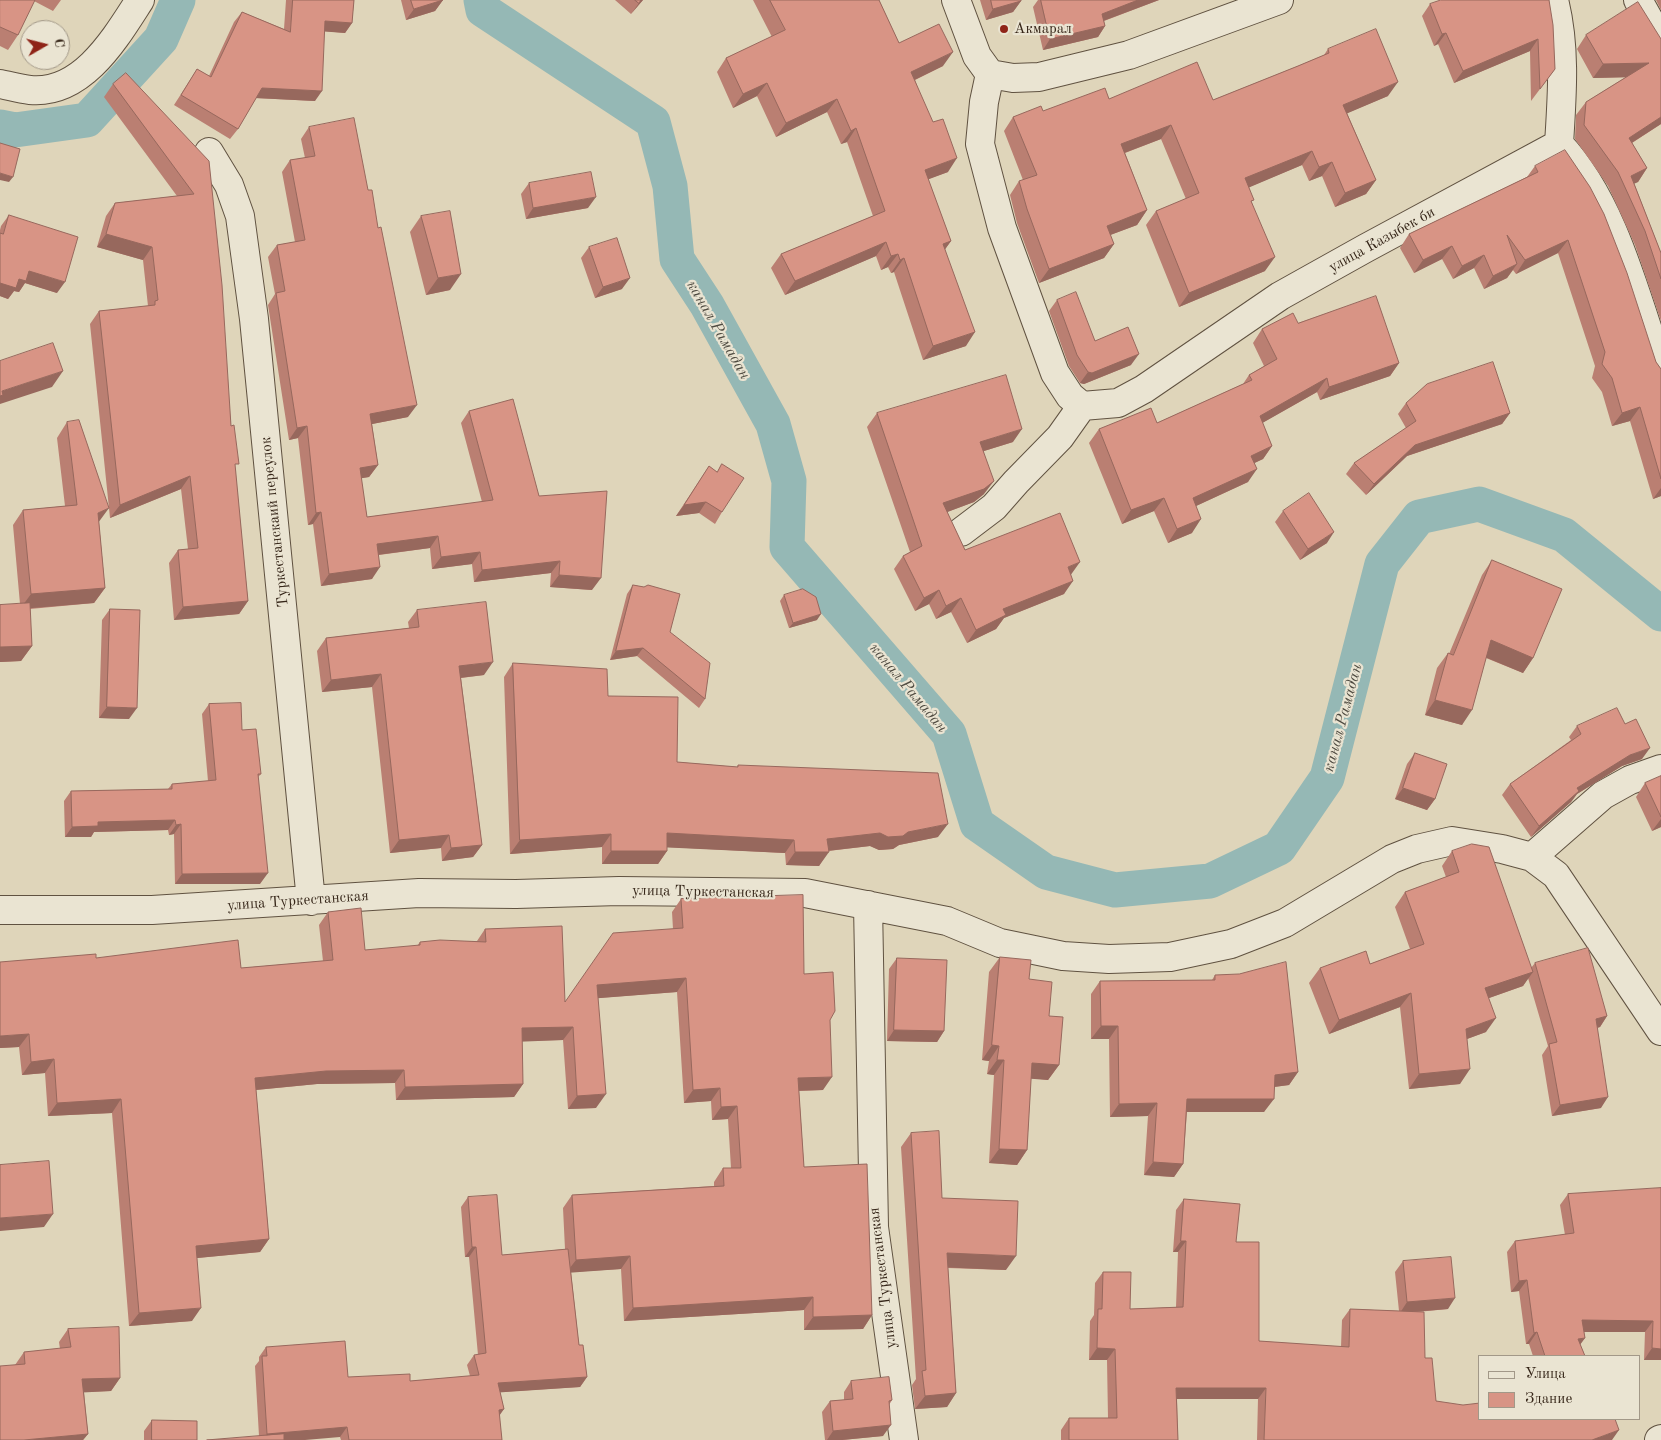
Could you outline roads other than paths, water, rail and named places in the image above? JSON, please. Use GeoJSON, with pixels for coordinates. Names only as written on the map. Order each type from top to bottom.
{"type":"FeatureCollection","features":[{"type":"Feature","properties":{"kind":"street"},"geometry":{"type":"LineString","coordinates":[[0,84],[31,90],[49,89],[77,77],[108,48],[140,0]]}},
{"type":"Feature","properties":{"kind":"street"},"geometry":{"type":"LineString","coordinates":[[956,0],[977,56],[990,74],[1013,78],[1039,77],[1129,55],[1278,0]]}},
{"type":"Feature","properties":{"kind":"street"},"geometry":{"type":"LineString","coordinates":[[1554,0],[1560,27],[1562,95],[1559,144],[1576,162],[1607,221],[1629,275],[1661,370]]}},
{"type":"Feature","properties":{"kind":"street"},"geometry":{"type":"LineString","coordinates":[[1648,5],[1661,41]]}},
{"type":"Feature","properties":{"kind":"street"},"geometry":{"type":"LineString","coordinates":[[961,532],[994,507],[1060,438],[1082,406],[1070,396],[1055,373],[1002,228],[980,144],[984,102],[990,74]]}},
{"type":"Feature","properties":{"kind":"street","name":"улица Казыбек би"},"geometry":{"type":"LineString","coordinates":[[1082,406],[1118,403],[1144,388],[1280,296],[1559,144]]}},
{"type":"Feature","properties":{"kind":"street","name":"Туркестанскаий переулок"},"geometry":{"type":"LineString","coordinates":[[209,152],[230,185],[240,216],[254,319],[311,901]]}},
{"type":"Feature","properties":{"kind":"street"},"geometry":{"type":"LineString","coordinates":[[1532,857],[1603,795],[1630,780],[1661,768]]}},
{"type":"Feature","properties":{"kind":"street"},"geometry":{"type":"LineString","coordinates":[[868,904],[947,921],[1000,943],[1063,956],[1109,958],[1170,957],[1231,944],[1285,923],[1392,859],[1417,850],[1452,841],[1502,849],[1532,857],[1556,875],[1661,1031]]}},
{"type":"Feature","properties":{"kind":"street","name":"улица Туркестанская"},"geometry":{"type":"LineString","coordinates":[[0,910],[152,910],[419,894],[619,891],[805,893],[868,904],[874,1227],[904,1440]]}},
{"type":"Feature","properties":{"kind":"waterway","name":"канал Рамадан"},"geometry":{"type":"LineString","coordinates":[[0,127],[15,130],[87,120],[161,39],[178,0]]}},
{"type":"Feature","properties":{"kind":"waterway","name":"канал Рамадан"},"geometry":{"type":"LineString","coordinates":[[481,0],[483,10],[653,122],[670,186],[677,259],[707,305],[773,424],[789,481],[787,547],[949,734],[977,824],[1046,872],[1115,890],[1210,881],[1279,848],[1327,778],[1382,564],[1419,517],[1479,504],[1564,535],[1661,614]]}},
{"type":"Feature","properties":{"kind":"place","name":"Акмарал"},"geometry":{"type":"Point","coordinates":[1004,29]}}]}
